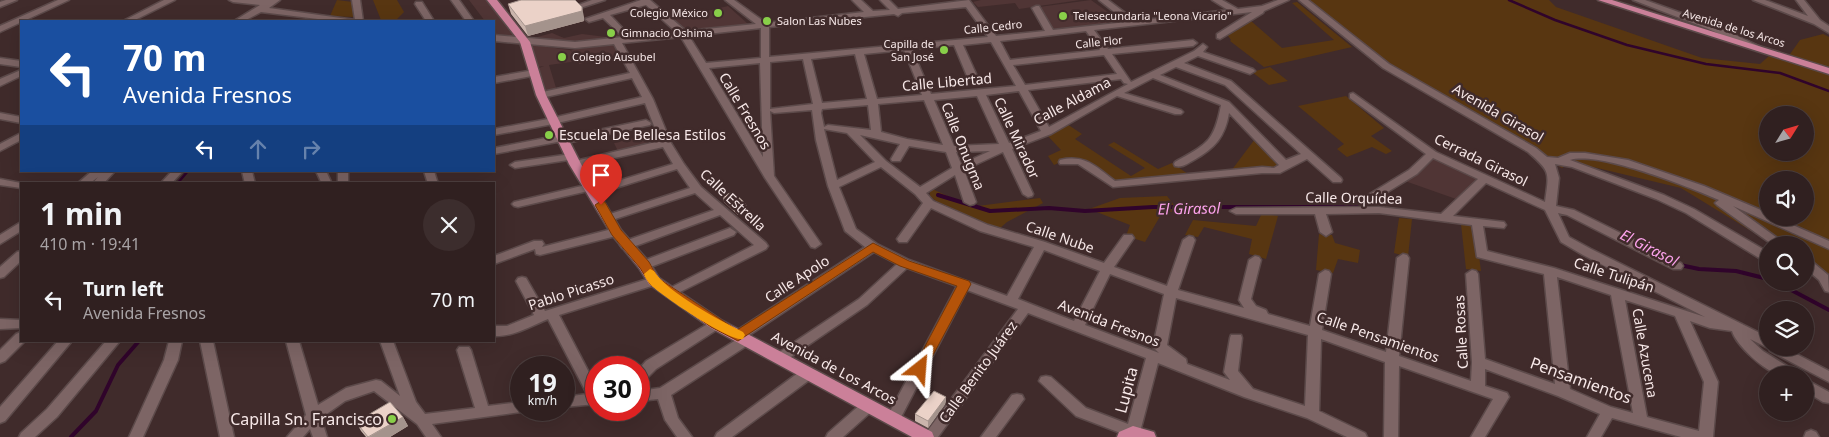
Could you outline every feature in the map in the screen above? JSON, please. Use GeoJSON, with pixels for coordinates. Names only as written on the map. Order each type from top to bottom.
{"type":"FeatureCollection","features":[{"type":"Feature","properties":{"kind":"main road","name":"Avenida de Los Arcos"},"geometry":{"type":"LineString","coordinates":[[492,0],[524,42],[541,95],[573,160],[616,232],[644,265],[654,281],[716,324],[926,437]]}},
{"type":"Feature","properties":{"kind":"main road","name":"Avenida de los Arcos"},"geometry":{"type":"LineString","coordinates":[[1603,0],[1829,71]]}},
{"type":"Feature","properties":{"kind":"street"},"geometry":{"type":"LineString","coordinates":[[0,5],[13,0]]}},
{"type":"Feature","properties":{"kind":"street"},"geometry":{"type":"LineString","coordinates":[[20,20],[65,0]]}},
{"type":"Feature","properties":{"kind":"street"},"geometry":{"type":"LineString","coordinates":[[129,20],[171,0]]}},
{"type":"Feature","properties":{"kind":"street"},"geometry":{"type":"LineString","coordinates":[[233,0],[272,2]]}},
{"type":"Feature","properties":{"kind":"street"},"geometry":{"type":"LineString","coordinates":[[356,0],[359,20]]}},
{"type":"Feature","properties":{"kind":"street"},"geometry":{"type":"LineString","coordinates":[[455,0],[469,20]]}},
{"type":"Feature","properties":{"kind":"street"},"geometry":{"type":"LineString","coordinates":[[577,7],[601,0]]}},
{"type":"Feature","properties":{"kind":"street"},"geometry":{"type":"LineString","coordinates":[[729,0],[765,26]]}},
{"type":"Feature","properties":{"kind":"street"},"geometry":{"type":"LineString","coordinates":[[856,0],[872,15]]}},
{"type":"Feature","properties":{"kind":"street"},"geometry":{"type":"LineString","coordinates":[[884,0],[898,13]]}},
{"type":"Feature","properties":{"kind":"street"},"geometry":{"type":"LineString","coordinates":[[1104,0],[1135,24]]}},
{"type":"Feature","properties":{"kind":"street"},"geometry":{"type":"LineString","coordinates":[[1217,0],[1237,12]]}},
{"type":"Feature","properties":{"kind":"street","name":"Calle Cedro"},"geometry":{"type":"LineString","coordinates":[[702,66],[1135,24],[1264,8],[1285,0]]}},
{"type":"Feature","properties":{"kind":"street","name":"Avenida Girasol"},"geometry":{"type":"LineString","coordinates":[[1303,0],[1386,66],[1532,150],[1544,160],[1551,166],[1554,178],[1550,208]]}},
{"type":"Feature","properties":{"kind":"street"},"geometry":{"type":"LineString","coordinates":[[1637,0],[1709,26],[1772,54]]}},
{"type":"Feature","properties":{"kind":"street"},"geometry":{"type":"LineString","coordinates":[[1651,0],[1664,9]]}},
{"type":"Feature","properties":{"kind":"street"},"geometry":{"type":"LineString","coordinates":[[1757,0],[1817,22],[1829,30]]}},
{"type":"Feature","properties":{"kind":"street"},"geometry":{"type":"LineString","coordinates":[[1800,0],[1817,22]]}},
{"type":"Feature","properties":{"kind":"street"},"geometry":{"type":"LineString","coordinates":[[589,20],[646,1]]}},
{"type":"Feature","properties":{"kind":"street","name":"Calle Fresnos"},"geometry":{"type":"LineString","coordinates":[[646,1],[684,34],[770,178],[816,244]]}},
{"type":"Feature","properties":{"kind":"street"},"geometry":{"type":"LineString","coordinates":[[240,20],[272,2]]}},
{"type":"Feature","properties":{"kind":"street"},"geometry":{"type":"LineString","coordinates":[[416,2],[429,20]]}},
{"type":"Feature","properties":{"kind":"street"},"geometry":{"type":"LineString","coordinates":[[495,38],[575,45],[898,13],[967,2],[994,39],[1047,132]]}},
{"type":"Feature","properties":{"kind":"street"},"geometry":{"type":"LineString","coordinates":[[1036,8],[1050,32]]}},
{"type":"Feature","properties":{"kind":"street"},"geometry":{"type":"LineString","coordinates":[[1220,36],[1264,8]]}},
{"type":"Feature","properties":{"kind":"street"},"geometry":{"type":"LineString","coordinates":[[260,9],[342,20]]}},
{"type":"Feature","properties":{"kind":"street"},"geometry":{"type":"LineString","coordinates":[[606,15],[630,40]]}},
{"type":"Feature","properties":{"kind":"street"},"geometry":{"type":"LineString","coordinates":[[0,29],[20,20]]}},
{"type":"Feature","properties":{"kind":"street"},"geometry":{"type":"LineString","coordinates":[[765,26],[764,59],[770,178]]}},
{"type":"Feature","properties":{"kind":"street"},"geometry":{"type":"LineString","coordinates":[[1088,28],[1104,53],[1131,86]]}},
{"type":"Feature","properties":{"kind":"street","name":"Calle Estrella"},"geometry":{"type":"LineString","coordinates":[[617,41],[648,99],[666,143],[679,165],[697,188],[762,246],[670,293]]}},
{"type":"Feature","properties":{"kind":"street"},"geometry":{"type":"LineString","coordinates":[[958,42],[972,76]]}},
{"type":"Feature","properties":{"kind":"street","name":"Calle Flor"},"geometry":{"type":"LineString","coordinates":[[1008,63],[1193,42]]}},
{"type":"Feature","properties":{"kind":"street","name":"Calle Onugma"},"geometry":{"type":"LineString","coordinates":[[907,47],[926,98],[958,169],[970,202]]}},
{"type":"Feature","properties":{"kind":"street","name":"Calle Aldama"},"geometry":{"type":"LineString","coordinates":[[828,128],[876,134],[906,142],[949,149],[1006,147],[1047,132],[1116,93],[1200,50],[1250,71]]}},
{"type":"Feature","properties":{"kind":"street"},"geometry":{"type":"LineString","coordinates":[[859,51],[873,103],[876,134]]}},
{"type":"Feature","properties":{"kind":"street"},"geometry":{"type":"LineString","coordinates":[[806,55],[818,106],[822,110],[828,128],[830,156],[827,163]]}},
{"type":"Feature","properties":{"kind":"street"},"geometry":{"type":"LineString","coordinates":[[0,61],[20,64]]}},
{"type":"Feature","properties":{"kind":"street"},"geometry":{"type":"LineString","coordinates":[[1175,63],[1228,83],[1338,180]]}},
{"type":"Feature","properties":{"kind":"street"},"geometry":{"type":"LineString","coordinates":[[0,83],[20,73]]}},
{"type":"Feature","properties":{"kind":"street"},"geometry":{"type":"LineString","coordinates":[[495,80],[534,73]]}},
{"type":"Feature","properties":{"kind":"street"},"geometry":{"type":"LineString","coordinates":[[541,95],[634,75]]}},
{"type":"Feature","properties":{"kind":"street"},"geometry":{"type":"LineString","coordinates":[[1152,75],[1226,104],[1285,165]]}},
{"type":"Feature","properties":{"kind":"street","name":"Calle Libertad"},"geometry":{"type":"LineString","coordinates":[[774,110],[1022,89],[1122,76]]}},
{"type":"Feature","properties":{"kind":"street","name":"Calle Mirador"},"geometry":{"type":"LineString","coordinates":[[980,93],[1028,194]]}},
{"type":"Feature","properties":{"kind":"street"},"geometry":{"type":"LineString","coordinates":[[1116,93],[1178,112]]}},
{"type":"Feature","properties":{"kind":"street","name":"Cerrada Girasol"},"geometry":{"type":"LineString","coordinates":[[1353,96],[1432,154],[1550,208],[1570,212]]}},
{"type":"Feature","properties":{"kind":"street"},"geometry":{"type":"LineString","coordinates":[[495,132],[648,99]]}},
{"type":"Feature","properties":{"kind":"street"},"geometry":{"type":"LineString","coordinates":[[1179,164],[1212,146],[1218,138],[1226,104]]}},
{"type":"Feature","properties":{"kind":"street"},"geometry":{"type":"LineString","coordinates":[[818,106],[816,112],[824,155],[833,186],[882,163]]}},
{"type":"Feature","properties":{"kind":"street"},"geometry":{"type":"LineString","coordinates":[[0,116],[20,120]]}},
{"type":"Feature","properties":{"kind":"street"},"geometry":{"type":"LineString","coordinates":[[495,151],[646,123]]}},
{"type":"Feature","properties":{"kind":"street","name":"Calle Nube"},"geometry":{"type":"LineString","coordinates":[[849,130],[882,163],[919,192],[929,203],[984,228],[1041,245],[1171,292],[1242,313]]}},
{"type":"Feature","properties":{"kind":"street"},"geometry":{"type":"LineString","coordinates":[[0,148],[20,137]]}},
{"type":"Feature","properties":{"kind":"street"},"geometry":{"type":"LineString","coordinates":[[896,159],[906,142]]}},
{"type":"Feature","properties":{"kind":"street"},"geometry":{"type":"LineString","coordinates":[[515,165],[573,160],[666,143]]}},
{"type":"Feature","properties":{"kind":"street"},"geometry":{"type":"LineString","coordinates":[[919,192],[958,169],[1006,147]]}},
{"type":"Feature","properties":{"kind":"street"},"geometry":{"type":"LineString","coordinates":[[1064,162],[1080,161],[1113,184],[1262,170],[1276,171],[1309,154]]}},
{"type":"Feature","properties":{"kind":"street"},"geometry":{"type":"LineString","coordinates":[[1372,197],[1413,172],[1432,154]]}},
{"type":"Feature","properties":{"kind":"street"},"geometry":{"type":"LineString","coordinates":[[1560,160],[1570,156],[1585,156],[1624,162],[1700,188],[1759,213]]}},
{"type":"Feature","properties":{"kind":"street"},"geometry":{"type":"LineString","coordinates":[[1544,160],[1560,160],[1576,165],[1660,197],[1690,211],[1759,253]]}},
{"type":"Feature","properties":{"kind":"street"},"geometry":{"type":"LineString","coordinates":[[518,204],[591,189],[679,165]]}},
{"type":"Feature","properties":{"kind":"street"},"geometry":{"type":"LineString","coordinates":[[85,182],[98,172]]}},
{"type":"Feature","properties":{"kind":"street"},"geometry":{"type":"LineString","coordinates":[[99,182],[109,172]]}},
{"type":"Feature","properties":{"kind":"street"},"geometry":{"type":"LineString","coordinates":[[167,182],[177,172]]}},
{"type":"Feature","properties":{"kind":"street"},"geometry":{"type":"LineString","coordinates":[[1446,215],[1484,179]]}},
{"type":"Feature","properties":{"kind":"street"},"geometry":{"type":"LineString","coordinates":[[0,182],[20,185]]}},
{"type":"Feature","properties":{"kind":"street","name":"Avenida Fresnos"},"geometry":{"type":"LineString","coordinates":[[833,186],[848,219],[851,231],[873,247],[904,263],[1010,302],[1026,306],[1153,356],[1312,414],[1360,437]]}},
{"type":"Feature","properties":{"kind":"street"},"geometry":{"type":"LineString","coordinates":[[608,218],[697,188]]}},
{"type":"Feature","properties":{"kind":"street"},"geometry":{"type":"LineString","coordinates":[[1700,188],[1768,236]]}},
{"type":"Feature","properties":{"kind":"street"},"geometry":{"type":"LineString","coordinates":[[903,239],[929,203]]}},
{"type":"Feature","properties":{"kind":"street"},"geometry":{"type":"LineString","coordinates":[[1550,208],[1560,232],[1573,245],[1759,338]]}},
{"type":"Feature","properties":{"kind":"street","name":"Calle Orquídea"},"geometry":{"type":"LineString","coordinates":[[1236,211],[1320,212],[1379,210],[1424,216],[1446,215],[1477,223],[1500,225]]}},
{"type":"Feature","properties":{"kind":"street"},"geometry":{"type":"LineString","coordinates":[[626,245],[721,211]]}},
{"type":"Feature","properties":{"kind":"street"},"geometry":{"type":"LineString","coordinates":[[1320,212],[1326,232]]}},
{"type":"Feature","properties":{"kind":"street"},"geometry":{"type":"LineString","coordinates":[[1570,212],[1677,266]]}},
{"type":"Feature","properties":{"kind":"street","name":"Calle Tulipán"},"geometry":{"type":"LineString","coordinates":[[1477,223],[1481,254],[1550,271],[1710,323],[1736,327]]}},
{"type":"Feature","properties":{"kind":"street"},"geometry":{"type":"LineString","coordinates":[[1788,226],[1829,244]]}},
{"type":"Feature","properties":{"kind":"street"},"geometry":{"type":"LineString","coordinates":[[0,240],[20,227]]}},
{"type":"Feature","properties":{"kind":"street"},"geometry":{"type":"LineString","coordinates":[[495,260],[539,248],[616,232]]}},
{"type":"Feature","properties":{"kind":"street"},"geometry":{"type":"LineString","coordinates":[[644,265],[730,232]]}},
{"type":"Feature","properties":{"kind":"street"},"geometry":{"type":"LineString","coordinates":[[1078,326],[1107,268],[1128,238]]}},
{"type":"Feature","properties":{"kind":"street"},"geometry":{"type":"LineString","coordinates":[[1190,240],[1171,292],[1160,347],[1190,369]]}},
{"type":"Feature","properties":{"kind":"street"},"geometry":{"type":"LineString","coordinates":[[1010,302],[1041,245]]}},
{"type":"Feature","properties":{"kind":"street","name":"Calle Apolo"},"geometry":{"type":"LineString","coordinates":[[662,393],[873,247]]}},
{"type":"Feature","properties":{"kind":"street"},"geometry":{"type":"LineString","coordinates":[[0,274],[20,255]]}},
{"type":"Feature","properties":{"kind":"street"},"geometry":{"type":"LineString","coordinates":[[1391,437],[1392,358],[1403,258]]}},
{"type":"Feature","properties":{"kind":"street"},"geometry":{"type":"LineString","coordinates":[[1255,260],[1246,300],[1252,309],[1296,328]]}},
{"type":"Feature","properties":{"kind":"street"},"geometry":{"type":"LineString","coordinates":[[780,358],[863,302],[904,263]]}},
{"type":"Feature","properties":{"kind":"street"},"geometry":{"type":"LineString","coordinates":[[1814,270],[1824,278],[1829,288]]}},
{"type":"Feature","properties":{"kind":"street"},"geometry":{"type":"LineString","coordinates":[[1550,271],[1563,392]]}},
{"type":"Feature","properties":{"kind":"street"},"geometry":{"type":"LineString","coordinates":[[1312,414],[1315,332],[1325,274]]}},
{"type":"Feature","properties":{"kind":"street","name":"Calle Rosas"},"geometry":{"type":"LineString","coordinates":[[1472,274],[1479,362],[1478,388]]}},
{"type":"Feature","properties":{"kind":"street"},"geometry":{"type":"LineString","coordinates":[[522,281],[546,315],[585,380]]}},
{"type":"Feature","properties":{"kind":"street","name":"Pablo Picasso"},"geometry":{"type":"LineString","coordinates":[[496,332],[654,281]]}},
{"type":"Feature","properties":{"kind":"street"},"geometry":{"type":"LineString","coordinates":[[893,420],[964,284]]}},
{"type":"Feature","properties":{"kind":"street","name":"Calle Azucena"},"geometry":{"type":"LineString","coordinates":[[1617,292],[1641,420]]}},
{"type":"Feature","properties":{"kind":"street","name":"Calle Benito Juárez"},"geometry":{"type":"LineString","coordinates":[[930,437],[1026,306]]}},
{"type":"Feature","properties":{"kind":"street","name":"Calle Pensamientos"},"geometry":{"type":"LineString","coordinates":[[1242,313],[1315,332],[1502,397],[1478,437]]}},
{"type":"Feature","properties":{"kind":"street"},"geometry":{"type":"LineString","coordinates":[[1680,313],[1711,382],[1706,437]]}},
{"type":"Feature","properties":{"kind":"street"},"geometry":{"type":"LineString","coordinates":[[0,324],[20,324]]}},
{"type":"Feature","properties":{"kind":"street"},"geometry":{"type":"LineString","coordinates":[[650,366],[716,324]]}},
{"type":"Feature","properties":{"kind":"street"},"geometry":{"type":"LineString","coordinates":[[1736,327],[1737,335],[1746,344],[1777,366]]}},
{"type":"Feature","properties":{"kind":"street"},"geometry":{"type":"LineString","coordinates":[[0,358],[20,338]]}},
{"type":"Feature","properties":{"kind":"street"},"geometry":{"type":"LineString","coordinates":[[1236,338],[1231,372],[1249,392]]}},
{"type":"Feature","properties":{"kind":"street"},"geometry":{"type":"LineString","coordinates":[[0,416],[65,342]]}},
{"type":"Feature","properties":{"kind":"street"},"geometry":{"type":"LineString","coordinates":[[26,437],[52,412],[113,342]]}},
{"type":"Feature","properties":{"kind":"street"},"geometry":{"type":"LineString","coordinates":[[137,436],[170,360],[176,342]]}},
{"type":"Feature","properties":{"kind":"street"},"geometry":{"type":"LineString","coordinates":[[206,342],[227,437]]}},
{"type":"Feature","properties":{"kind":"street"},"geometry":{"type":"LineString","coordinates":[[292,342],[312,416],[320,437]]}},
{"type":"Feature","properties":{"kind":"street"},"geometry":{"type":"LineString","coordinates":[[386,342],[410,404],[434,437]]}},
{"type":"Feature","properties":{"kind":"street"},"geometry":{"type":"LineString","coordinates":[[464,350],[483,411]]}},
{"type":"Feature","properties":{"kind":"street","name":"Lupita"},"geometry":{"type":"LineString","coordinates":[[1135,435],[1153,356]]}},
{"type":"Feature","properties":{"kind":"street"},"geometry":{"type":"LineString","coordinates":[[1791,356],[1829,377]]}},
{"type":"Feature","properties":{"kind":"street","name":"Pensamientos"},"geometry":{"type":"LineString","coordinates":[[1479,362],[1563,392],[1608,412],[1702,437]]}},
{"type":"Feature","properties":{"kind":"street"},"geometry":{"type":"LineString","coordinates":[[722,437],[807,374]]}},
{"type":"Feature","properties":{"kind":"street"},"geometry":{"type":"LineString","coordinates":[[1046,381],[1081,412],[1135,435]]}},
{"type":"Feature","properties":{"kind":"street"},"geometry":{"type":"LineString","coordinates":[[294,437],[312,416],[338,396],[355,389],[376,384],[421,420],[510,408]]}},
{"type":"Feature","properties":{"kind":"street"},"geometry":{"type":"LineString","coordinates":[[1814,389],[1828,398]]}},
{"type":"Feature","properties":{"kind":"street"},"geometry":{"type":"LineString","coordinates":[[650,395],[662,393],[672,420],[685,437]]}},
{"type":"Feature","properties":{"kind":"street"},"geometry":{"type":"LineString","coordinates":[[988,437],[1017,399]]}},
{"type":"Feature","properties":{"kind":"street"},"geometry":{"type":"LineString","coordinates":[[833,437],[867,406]]}},
{"type":"Feature","properties":{"kind":"street"},"geometry":{"type":"LineString","coordinates":[[1594,437],[1608,412]]}},
{"type":"Feature","properties":{"kind":"shaded area"},"geometry":{"type":"Polygon","coordinates":[[[337,0],[353,2],[353,17],[330,16],[337,0]]]}},
{"type":"Feature","properties":{"kind":"shaded area"},"geometry":{"type":"Polygon","coordinates":[[[373,0],[397,0],[404,12],[396,20],[381,20],[373,0]]]}},
{"type":"Feature","properties":{"kind":"shaded area"},"geometry":{"type":"Polygon","coordinates":[[[469,0],[486,0],[516,39],[496,37],[495,20],[484,20],[469,0]]]}},
{"type":"Feature","properties":{"kind":"shaded area"},"geometry":{"type":"Polygon","coordinates":[[[981,0],[1080,0],[1019,9],[1015,3],[978,7],[973,2],[981,0]]]}},
{"type":"Feature","properties":{"kind":"shaded area"},"geometry":{"type":"Polygon","coordinates":[[[1091,0],[1123,23],[1051,29],[1039,7],[1091,0]]]}},
{"type":"Feature","properties":{"kind":"shaded area"},"geometry":{"type":"Polygon","coordinates":[[[1306,0],[1549,0],[1556,7],[1702,58],[1760,64],[1769,56],[1779,59],[1788,57],[1800,40],[1823,34],[1829,37],[1829,283],[1814,273],[1814,236],[1759,236],[1681,188],[1572,162],[1562,168],[1386,63],[1306,0]]]}},
{"type":"Feature","properties":{"kind":"shaded area"},"geometry":{"type":"Polygon","coordinates":[[[1297,2],[1352,47],[1264,67],[1230,41],[1226,33],[1251,21],[1282,48],[1334,40],[1292,3],[1297,2]]]}},
{"type":"Feature","properties":{"kind":"shaded area","name":"Colegio México"},"geometry":{"type":"Polygon","coordinates":[[[728,6],[748,24],[682,31],[671,20],[728,6]]]}},
{"type":"Feature","properties":{"kind":"shaded area"},"geometry":{"type":"Polygon","coordinates":[[[552,33],[564,38],[582,34],[606,37],[619,33],[622,38],[570,43],[534,38],[552,33]]]}},
{"type":"Feature","properties":{"kind":"shaded area"},"geometry":{"type":"Polygon","coordinates":[[[612,44],[619,55],[579,64],[578,61],[549,65],[557,91],[547,93],[539,68],[544,66],[538,67],[532,45],[570,50],[574,54],[571,50],[612,44]]]}},
{"type":"Feature","properties":{"kind":"shaded area"},"geometry":{"type":"Polygon","coordinates":[[[1270,67],[1288,81],[1269,85],[1252,72],[1270,67]]]}},
{"type":"Feature","properties":{"kind":"shaded area"},"geometry":{"type":"Polygon","coordinates":[[[1346,96],[1384,128],[1371,136],[1392,151],[1386,154],[1372,147],[1347,157],[1337,149],[1344,144],[1298,106],[1346,96]]]}},
{"type":"Feature","properties":{"kind":"shaded area"},"geometry":{"type":"Polygon","coordinates":[[[1067,124],[1082,134],[1075,139],[1131,176],[1145,168],[1108,145],[1114,142],[1158,169],[1172,163],[1188,174],[1113,181],[1079,158],[1065,160],[1054,165],[1048,156],[1061,150],[1046,134],[1067,124]]]}},
{"type":"Feature","properties":{"kind":"shaded area"},"geometry":{"type":"Polygon","coordinates":[[[657,132],[662,142],[619,153],[614,143],[657,132]]]}},
{"type":"Feature","properties":{"kind":"shaded area"},"geometry":{"type":"Polygon","coordinates":[[[1255,139],[1282,165],[1276,170],[1231,171],[1255,139]]]}},
{"type":"Feature","properties":{"kind":"shaded area"},"geometry":{"type":"Polygon","coordinates":[[[1434,158],[1478,178],[1456,199],[1405,181],[1434,158]]]}},
{"type":"Feature","properties":{"kind":"shaded area"},"geometry":{"type":"Polygon","coordinates":[[[930,188],[961,202],[978,206],[1040,198],[1043,203],[1007,222],[999,229],[981,224],[953,212],[930,196],[930,188]]]}},
{"type":"Feature","properties":{"kind":"shaded area"},"geometry":{"type":"Polygon","coordinates":[[[1167,196],[1179,211],[1162,213],[1145,242],[1126,236],[1130,225],[1089,209],[1120,198],[1167,196]]]}},
{"type":"Feature","properties":{"kind":"shaded area"},"geometry":{"type":"Polygon","coordinates":[[[1262,213],[1278,216],[1266,259],[1249,254],[1252,239],[1204,227],[1198,237],[1185,235],[1193,220],[1256,226],[1262,213]]]}},
{"type":"Feature","properties":{"kind":"shaded area"},"geometry":{"type":"Polygon","coordinates":[[[1399,218],[1412,219],[1408,257],[1394,253],[1399,218]]]}},
{"type":"Feature","properties":{"kind":"shaded area"},"geometry":{"type":"Polygon","coordinates":[[[1461,224],[1475,226],[1481,271],[1466,269],[1461,224]]]}},
{"type":"Feature","properties":{"kind":"shaded area"},"geometry":{"type":"Polygon","coordinates":[[[1319,234],[1332,235],[1335,243],[1360,250],[1358,263],[1338,259],[1333,273],[1316,270],[1319,234]]]}},
{"type":"Feature","properties":{"kind":"building"},"geometry":{"type":"Polygon","coordinates":[[[521,0],[575,0],[582,7],[582,11],[525,26],[508,4],[521,0]]]}},
{"type":"Feature","properties":{"kind":"building"},"geometry":{"type":"Polygon","coordinates":[[[733,192],[746,204],[737,209],[723,196],[733,192]]]}},
{"type":"Feature","properties":{"kind":"building"},"geometry":{"type":"Polygon","coordinates":[[[934,391],[946,397],[928,421],[915,414],[934,391]]]}},
{"type":"Feature","properties":{"kind":"building"},"geometry":{"type":"Polygon","coordinates":[[[390,402],[403,417],[368,437],[356,422],[390,402]]]}},
{"type":"Feature","properties":{"kind":"waterway"},"geometry":{"type":"LineString","coordinates":[[1509,0],[1555,20],[1627,45],[1706,64],[1780,73],[1829,91]]}},
{"type":"Feature","properties":{"kind":"waterway"},"geometry":{"type":"LineString","coordinates":[[179,182],[187,172]]}},
{"type":"Feature","properties":{"kind":"waterway","name":"El Girasol"},"geometry":{"type":"LineString","coordinates":[[938,195],[990,211],[1049,208],[1085,211],[1153,207],[1357,207]]}},
{"type":"Feature","properties":{"kind":"waterway","name":"El Girasol"},"geometry":{"type":"LineString","coordinates":[[1680,265],[1699,269],[1736,271],[1759,277]]}},
{"type":"Feature","properties":{"kind":"waterway","name":"El Girasol"},"geometry":{"type":"LineString","coordinates":[[1793,291],[1829,310]]}},
{"type":"Feature","properties":{"kind":"waterway"},"geometry":{"type":"LineString","coordinates":[[71,437],[96,411],[118,365],[138,342]]}},
{"type":"Feature","properties":{"kind":"slow traffic"},"geometry":{"type":"LineString","coordinates":[[650,274],[654,281],[670,293],[716,324],[739,335]]}},
{"type":"Feature","properties":{"kind":"place","name":"Colegio México"},"geometry":{"type":"Point","coordinates":[718,13]}},
{"type":"Feature","properties":{"kind":"place","name":"Telesecundaria \"Leona Vicario\""},"geometry":{"type":"Point","coordinates":[1063,16]}},
{"type":"Feature","properties":{"kind":"place","name":"Salon Las Nubes"},"geometry":{"type":"Point","coordinates":[767,21]}},
{"type":"Feature","properties":{"kind":"place","name":"Gimnacio Oshima"},"geometry":{"type":"Point","coordinates":[611,33]}},
{"type":"Feature","properties":{"kind":"place","name":"Capilla de San José"},"geometry":{"type":"Point","coordinates":[944,50]}},
{"type":"Feature","properties":{"kind":"place","name":"Colegio Ausubel"},"geometry":{"type":"Point","coordinates":[562,57]}},
{"type":"Feature","properties":{"kind":"place","name":"Escuela De Bellesa Estilos"},"geometry":{"type":"Point","coordinates":[549,135]}},
{"type":"Feature","properties":{"kind":"place","name":"Capilla Sn. Francisco"},"geometry":{"type":"Point","coordinates":[392,419]}},
{"type":"Feature","properties":{"kind":"route"},"geometry":{"type":"LineString","coordinates":[[601,205],[616,232],[644,265],[654,281],[716,324],[738,336],[873,247],[904,263],[964,284],[920,369]]}}]}
